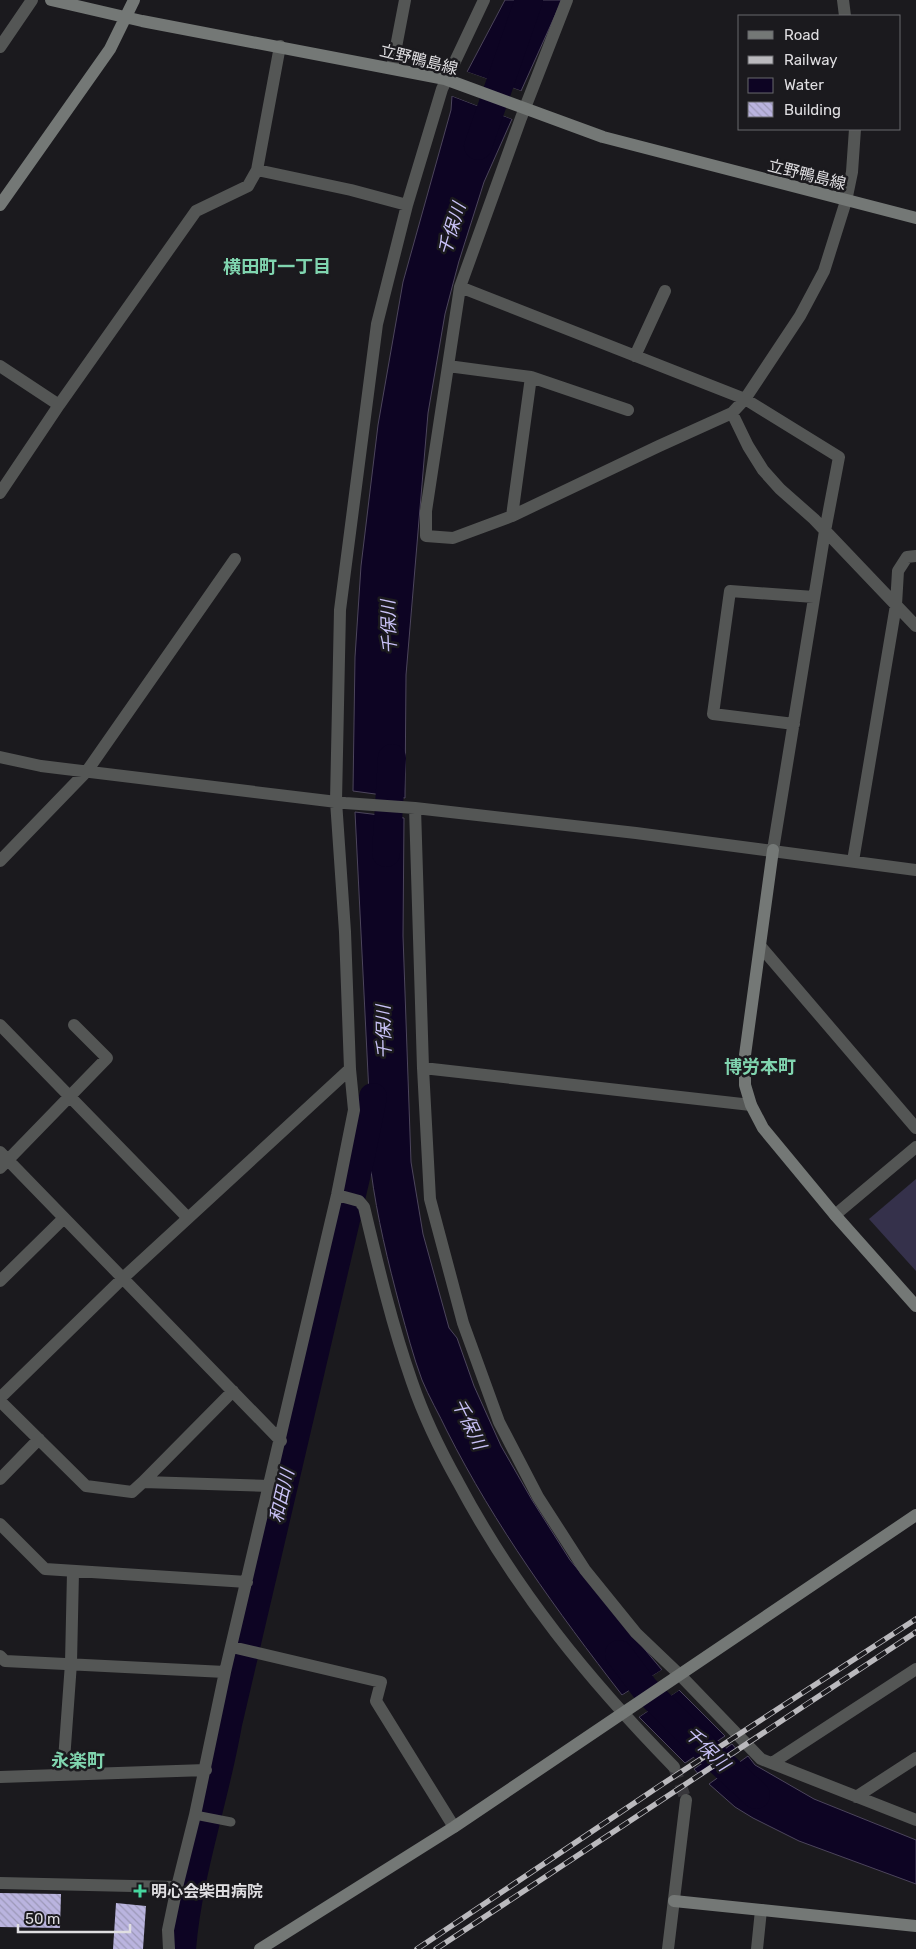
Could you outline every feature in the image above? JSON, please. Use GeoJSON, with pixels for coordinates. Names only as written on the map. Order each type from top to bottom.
{"type":"FeatureCollection","features":[{"type":"Feature","properties":{"kind":"street"},"geometry":{"type":"LineString","coordinates":[[0,47],[32,0]]}},
{"type":"Feature","properties":{"kind":"street","name":"立野鴨島線"},"geometry":{"type":"LineString","coordinates":[[51,0],[126,18],[280,46],[448,81],[602,137],[916,218]]}},
{"type":"Feature","properties":{"kind":"street"},"geometry":{"type":"LineString","coordinates":[[0,205],[110,49],[134,0]]}},
{"type":"Feature","properties":{"kind":"street"},"geometry":{"type":"LineString","coordinates":[[392,68],[405,0]]}},
{"type":"Feature","properties":{"kind":"street"},"geometry":{"type":"LineString","coordinates":[[169,1949],[168,1930],[177,1887],[198,1816],[225,1672],[235,1647],[247,1582],[340,1195],[354,1110],[350,1069],[341,802],[340,610],[377,324],[407,205],[448,81],[484,0]]}},
{"type":"Feature","properties":{"kind":"street"},"geometry":{"type":"LineString","coordinates":[[567,0],[522,107],[460,287],[426,510],[426,536],[453,538],[512,516],[659,446],[732,414],[745,399],[800,316],[824,271],[846,200],[852,172],[855,130]]}},
{"type":"Feature","properties":{"kind":"street"},"geometry":{"type":"LineString","coordinates":[[842,0],[845,15]]}},
{"type":"Feature","properties":{"kind":"street"},"geometry":{"type":"LineString","coordinates":[[0,493],[59,404],[196,211],[248,186],[257,170],[280,46]]}},
{"type":"Feature","properties":{"kind":"street"},"geometry":{"type":"LineString","coordinates":[[257,170],[351,190],[407,205]]}},
{"type":"Feature","properties":{"kind":"street"},"geometry":{"type":"LineString","coordinates":[[460,287],[745,399],[839,457],[814,597],[774,850],[745,1055],[745,1085],[750,1105],[763,1128],[835,1215],[916,1306]]}},
{"type":"Feature","properties":{"kind":"street"},"geometry":{"type":"LineString","coordinates":[[635,356],[665,292]]}},
{"type":"Feature","properties":{"kind":"street"},"geometry":{"type":"LineString","coordinates":[[0,366],[59,404]]}},
{"type":"Feature","properties":{"kind":"street"},"geometry":{"type":"LineString","coordinates":[[448,366],[531,377],[628,410]]}},
{"type":"Feature","properties":{"kind":"street"},"geometry":{"type":"LineString","coordinates":[[512,516],[531,377]]}},
{"type":"Feature","properties":{"kind":"street"},"geometry":{"type":"LineString","coordinates":[[732,414],[763,470],[780,489],[814,518],[916,626]]}},
{"type":"Feature","properties":{"kind":"street"},"geometry":{"type":"LineString","coordinates":[[854,861],[896,605],[898,572],[906,557],[916,556]]}},
{"type":"Feature","properties":{"kind":"street"},"geometry":{"type":"LineString","coordinates":[[0,861],[87,771],[235,559]]}},
{"type":"Feature","properties":{"kind":"street"},"geometry":{"type":"LineString","coordinates":[[794,724],[713,714],[730,591],[814,597]]}},
{"type":"Feature","properties":{"kind":"street"},"geometry":{"type":"LineString","coordinates":[[0,757],[41,766],[341,802],[412,808],[774,850],[916,870]]}},
{"type":"Feature","properties":{"kind":"street"},"geometry":{"type":"LineString","coordinates":[[412,808],[430,1199],[463,1323],[500,1422],[538,1497],[585,1570],[636,1633],[677,1677],[761,1759],[916,1820]]}},
{"type":"Feature","properties":{"kind":"street"},"geometry":{"type":"LineString","coordinates":[[761,947],[916,1128]]}},
{"type":"Feature","properties":{"kind":"street"},"geometry":{"type":"LineString","coordinates":[[74,1024],[107,1058],[3,1160],[64,1218],[281,1441]]}},
{"type":"Feature","properties":{"kind":"street"},"geometry":{"type":"LineString","coordinates":[[0,1025],[188,1218]]}},
{"type":"Feature","properties":{"kind":"street"},"geometry":{"type":"LineString","coordinates":[[423,1068],[750,1105]]}},
{"type":"Feature","properties":{"kind":"street"},"geometry":{"type":"LineString","coordinates":[[233,1391],[132,1492],[86,1486],[0,1400],[123,1278],[350,1069]]}},
{"type":"Feature","properties":{"kind":"street"},"geometry":{"type":"LineString","coordinates":[[835,1215],[916,1147]]}},
{"type":"Feature","properties":{"kind":"street"},"geometry":{"type":"LineString","coordinates":[[340,1195],[359,1201],[364,1207],[386,1299],[412,1383],[440,1448],[480,1523],[525,1592],[556,1635],[674,1767]]}},
{"type":"Feature","properties":{"kind":"street"},"geometry":{"type":"LineString","coordinates":[[0,1281],[64,1218]]}},
{"type":"Feature","properties":{"kind":"street"},"geometry":{"type":"LineString","coordinates":[[0,1479],[39,1440]]}},
{"type":"Feature","properties":{"kind":"street"},"geometry":{"type":"LineString","coordinates":[[143,1482],[270,1486]]}},
{"type":"Feature","properties":{"kind":"street"},"geometry":{"type":"LineString","coordinates":[[260,1949],[454,1826],[916,1515]]}},
{"type":"Feature","properties":{"kind":"street"},"geometry":{"type":"LineString","coordinates":[[0,1524],[45,1569],[247,1582]]}},
{"type":"Feature","properties":{"kind":"street"},"geometry":{"type":"LineString","coordinates":[[63,1774],[71,1664],[73,1572]]}},
{"type":"Feature","properties":{"kind":"street"},"geometry":{"type":"LineString","coordinates":[[235,1647],[381,1682],[376,1701],[454,1826]]}},
{"type":"Feature","properties":{"kind":"street"},"geometry":{"type":"LineString","coordinates":[[0,1656],[5,1661],[225,1672]]}},
{"type":"Feature","properties":{"kind":"street"},"geometry":{"type":"LineString","coordinates":[[772,1763],[916,1669]]}},
{"type":"Feature","properties":{"kind":"street"},"geometry":{"type":"LineString","coordinates":[[856,1797],[916,1758]]}},
{"type":"Feature","properties":{"kind":"street"},"geometry":{"type":"LineString","coordinates":[[0,1777],[206,1770]]}},
{"type":"Feature","properties":{"kind":"street"},"geometry":{"type":"LineString","coordinates":[[668,1949],[686,1800]]}},
{"type":"Feature","properties":{"kind":"street"},"geometry":{"type":"LineString","coordinates":[[0,1883],[177,1887]]}},
{"type":"Feature","properties":{"kind":"street"},"geometry":{"type":"LineString","coordinates":[[674,1901],[916,1926]]}},
{"type":"Feature","properties":{"kind":"street"},"geometry":{"type":"LineString","coordinates":[[756,1949],[761,1910]]}},
{"type":"Feature","properties":{"kind":"lane"},"geometry":{"type":"LineString","coordinates":[[198,1816],[231,1822]]}},
{"type":"Feature","properties":{"kind":"shaded area"},"geometry":{"type":"Polygon","coordinates":[[[916,1179],[916,1271],[869,1219],[916,1179]]]}},
{"type":"Feature","properties":{"kind":"water"},"geometry":{"type":"Polygon","coordinates":[[[505,0],[562,0],[521,91],[467,72],[505,0]]]}},
{"type":"Feature","properties":{"kind":"water"},"geometry":{"type":"Polygon","coordinates":[[[452,96],[512,119],[484,182],[459,261],[445,314],[428,413],[406,675],[405,798],[353,791],[355,657],[361,566],[378,425],[403,282],[451,110],[452,96]]]}},
{"type":"Feature","properties":{"kind":"water"},"geometry":{"type":"Polygon","coordinates":[[[355,812],[404,818],[403,936],[411,1162],[423,1234],[449,1328],[457,1338],[474,1386],[501,1446],[532,1500],[570,1560],[662,1670],[622,1695],[551,1600],[485,1501],[428,1393],[413,1353],[387,1256],[371,1171],[369,1165],[363,1162],[366,1136],[364,1096],[369,1094],[355,812]]]}},
{"type":"Feature","properties":{"kind":"water"},"geometry":{"type":"Polygon","coordinates":[[[679,1690],[725,1736],[685,1763],[639,1717],[679,1690]]]}},
{"type":"Feature","properties":{"kind":"water"},"geometry":{"type":"Polygon","coordinates":[[[732,1744],[739,1752],[725,1762],[720,1761],[720,1764],[701,1777],[694,1769],[710,1758],[719,1759],[718,1754],[732,1744]]]}},
{"type":"Feature","properties":{"kind":"water"},"geometry":{"type":"Polygon","coordinates":[[[748,1756],[755,1765],[814,1799],[916,1840],[916,1884],[799,1841],[735,1807],[709,1784],[748,1756]]]}},
{"type":"Feature","properties":{"kind":"pier"},"geometry":{"type":"Polygon","coordinates":[[[465,71],[524,91],[521,94],[466,74],[465,71]]]}},
{"type":"Feature","properties":{"kind":"pier"},"geometry":{"type":"Polygon","coordinates":[[[451,94],[453,94],[513,117],[512,119],[451,94]]]}},
{"type":"Feature","properties":{"kind":"pier"},"geometry":{"type":"Polygon","coordinates":[[[663,1669],[663,1672],[624,1698],[620,1697],[663,1669]]]}},
{"type":"Feature","properties":{"kind":"pier"},"geometry":{"type":"Polygon","coordinates":[[[678,1688],[681,1689],[637,1718],[638,1715],[678,1688]]]}},
{"type":"Feature","properties":{"kind":"building"},"geometry":{"type":"Polygon","coordinates":[[[0,1893],[61,1894],[60,1928],[0,1927],[0,1893]]]}},
{"type":"Feature","properties":{"kind":"building"},"geometry":{"type":"Polygon","coordinates":[[[116,1903],[146,1906],[143,1949],[113,1949],[116,1903]]]}},
{"type":"Feature","properties":{"kind":"waterway","name":"千保川"},"geometry":{"type":"LineString","coordinates":[[478,146],[529,0]]}},
{"type":"Feature","properties":{"kind":"waterway","name":"千保川"},"geometry":{"type":"LineString","coordinates":[[386,853],[392,758]]}},
{"type":"Feature","properties":{"kind":"waterway","name":"和田川"},"geometry":{"type":"LineString","coordinates":[[182,1949],[185,1921],[196,1864],[361,1156],[373,1097]]}},
{"type":"Feature","properties":{"kind":"waterway","name":"千保川"},"geometry":{"type":"LineString","coordinates":[[619,1654],[645,1689],[695,1739],[756,1795]]}},
{"type":"Feature","properties":{"kind":"tunnel"},"geometry":{"type":"LineString","coordinates":[[674,1767],[686,1800]]}},
{"type":"Feature","properties":{"kind":"railway"},"geometry":{"type":"LineString","coordinates":[[417,1949],[661,1785],[916,1619]]}},
{"type":"Feature","properties":{"kind":"railway"},"geometry":{"type":"LineString","coordinates":[[436,1949],[916,1632]]}},
{"type":"Feature","properties":{"kind":"place","name":"明心会柴田病院"},"geometry":{"type":"Point","coordinates":[140,1891]}},
{"type":"Feature","properties":{"kind":"district","name":"横田町一丁目"},"geometry":{"type":"Point","coordinates":[277,267]}},
{"type":"Feature","properties":{"kind":"district","name":"博労本町"},"geometry":{"type":"Point","coordinates":[760,1067]}},
{"type":"Feature","properties":{"kind":"district","name":"永楽町"},"geometry":{"type":"Point","coordinates":[78,1761]}}]}
